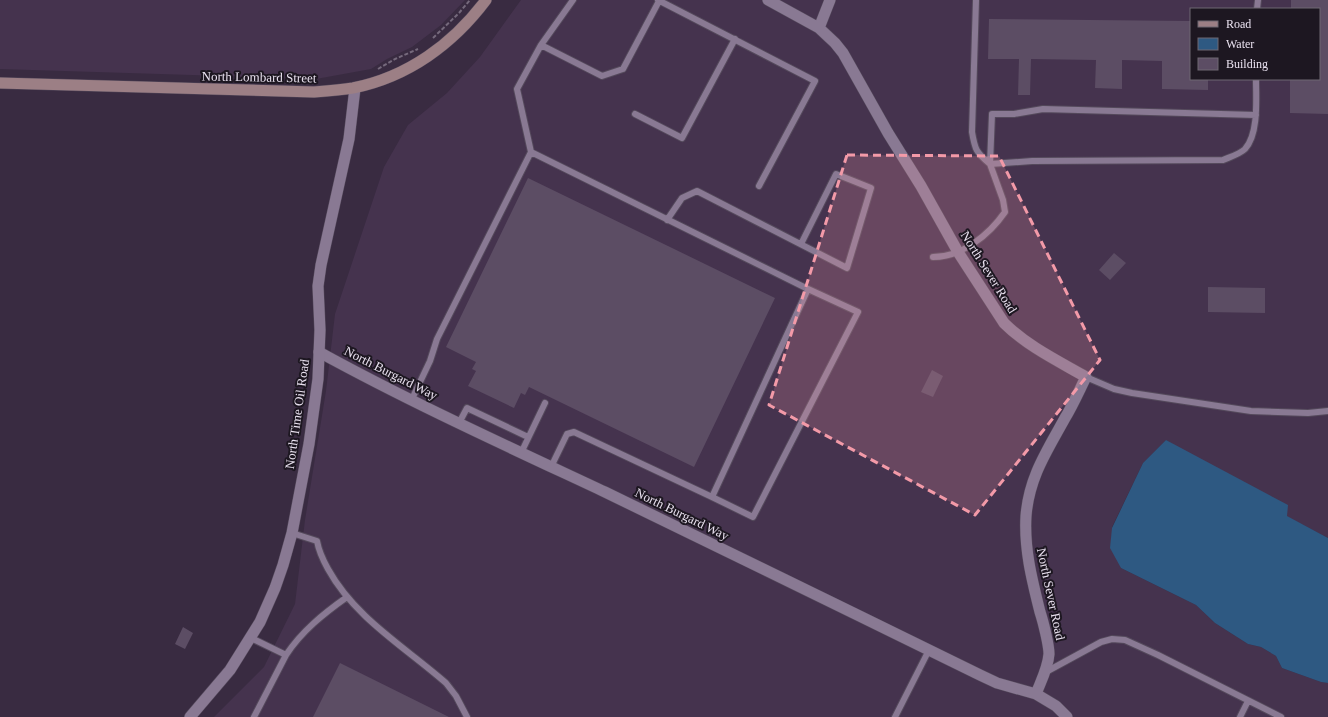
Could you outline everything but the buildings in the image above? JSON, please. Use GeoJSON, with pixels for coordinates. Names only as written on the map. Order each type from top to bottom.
{"type":"FeatureCollection","features":[{"type":"Feature","properties":{"kind":"main road","name":"North Lombard Street"},"geometry":{"type":"LineString","coordinates":[[0,83],[308,92],[355,88],[396,75],[420,62],[446,43],[472,18],[486,0]]}},
{"type":"Feature","properties":{"kind":"street","name":"North Sever Road"},"geometry":{"type":"LineString","coordinates":[[768,0],[819,28],[843,53],[958,252],[1004,323],[1012,332],[1024,340],[1086,377],[1066,417],[1043,456],[1030,490],[1027,509],[1026,540],[1028,560],[1049,653],[1044,673],[1036,694]]}},
{"type":"Feature","properties":{"kind":"street"},"geometry":{"type":"LineString","coordinates":[[819,28],[830,0]]}},
{"type":"Feature","properties":{"kind":"street","name":"North Time Oil Road"},"geometry":{"type":"LineString","coordinates":[[190,717],[230,670],[251,638],[266,610],[275,588],[292,533],[309,444],[315,402],[319,352],[318,286],[321,265],[349,139],[355,88]]}},
{"type":"Feature","properties":{"kind":"street","name":"North Burgard Way"},"geometry":{"type":"LineString","coordinates":[[319,352],[411,401],[521,452],[997,683],[1036,694]]}},
{"type":"Feature","properties":{"kind":"street"},"geometry":{"type":"LineString","coordinates":[[1036,694],[1056,706],[1067,717]]}},
{"type":"Feature","properties":{"kind":"lane"},"geometry":{"type":"LineString","coordinates":[[411,401],[430,362],[438,339],[531,152],[516,89],[541,45],[573,0]]}},
{"type":"Feature","properties":{"kind":"lane"},"geometry":{"type":"LineString","coordinates":[[541,45],[602,76],[623,70],[659,0],[815,80],[759,186]]}},
{"type":"Feature","properties":{"kind":"lane"},"geometry":{"type":"LineString","coordinates":[[976,0],[972,132],[975,148],[980,156],[990,164],[1032,161],[1223,160],[1234,156],[1246,148],[1253,136],[1256,115],[1256,80]]}},
{"type":"Feature","properties":{"kind":"lane"},"geometry":{"type":"LineString","coordinates":[[635,114],[682,138],[735,39]]}},
{"type":"Feature","properties":{"kind":"lane"},"geometry":{"type":"LineString","coordinates":[[933,257],[940,257],[958,252],[967,247],[998,222],[1005,212],[1003,200],[990,164],[992,114],[1014,114],[1043,109],[1256,115]]}},
{"type":"Feature","properties":{"kind":"lane"},"geometry":{"type":"LineString","coordinates":[[531,152],[808,289],[858,312],[753,517],[574,432],[567,434],[551,467]]}},
{"type":"Feature","properties":{"kind":"lane"},"geometry":{"type":"LineString","coordinates":[[667,220],[682,198],[697,192],[847,268],[870,188],[836,174],[800,244]]}},
{"type":"Feature","properties":{"kind":"lane"},"geometry":{"type":"LineString","coordinates":[[712,497],[808,289]]}},
{"type":"Feature","properties":{"kind":"lane"},"geometry":{"type":"LineString","coordinates":[[1086,377],[1114,389],[1132,393],[1251,411],[1308,413],[1328,411]]}},
{"type":"Feature","properties":{"kind":"lane"},"geometry":{"type":"LineString","coordinates":[[521,452],[545,403]]}},
{"type":"Feature","properties":{"kind":"lane"},"geometry":{"type":"LineString","coordinates":[[459,423],[467,408],[528,437]]}},
{"type":"Feature","properties":{"kind":"lane"},"geometry":{"type":"LineString","coordinates":[[292,533],[317,541],[319,552],[332,576],[347,597],[365,616],[446,683],[456,696],[467,717]]}},
{"type":"Feature","properties":{"kind":"lane"},"geometry":{"type":"LineString","coordinates":[[254,717],[286,655],[307,629],[322,614],[347,597]]}},
{"type":"Feature","properties":{"kind":"lane"},"geometry":{"type":"LineString","coordinates":[[251,638],[286,655]]}},
{"type":"Feature","properties":{"kind":"lane"},"geometry":{"type":"LineString","coordinates":[[1044,673],[1101,642],[1112,639],[1125,640],[1281,717]]}},
{"type":"Feature","properties":{"kind":"lane"},"geometry":{"type":"LineString","coordinates":[[894,717],[929,650]]}},
{"type":"Feature","properties":{"kind":"lane"},"geometry":{"type":"LineString","coordinates":[[1240,717],[1248,701]]}},
{"type":"Feature","properties":{"kind":"path"},"geometry":{"type":"LineString","coordinates":[[428,42],[446,26],[470,0]]}},
{"type":"Feature","properties":{"kind":"path"},"geometry":{"type":"LineString","coordinates":[[373,72],[395,59],[420,48]]}},
{"type":"Feature","properties":{"kind":"highlighted area"},"geometry":{"type":"Polygon","coordinates":[[[847,155],[999,156],[1100,360],[975,515],[769,405],[847,155]]]}},
{"type":"Feature","properties":{"kind":"shaded area"},"geometry":{"type":"Polygon","coordinates":[[[0,0],[465,0],[441,25],[412,47],[387,59],[371,69],[316,79],[0,69],[0,0]]]}},
{"type":"Feature","properties":{"kind":"shaded area"},"geometry":{"type":"Polygon","coordinates":[[[521,0],[1328,0],[1328,538],[1286,516],[1166,440],[1143,463],[1112,527],[1121,568],[1196,605],[1215,623],[1248,644],[1261,647],[1276,656],[1282,668],[1321,682],[1328,683],[1328,717],[214,717],[264,667],[295,604],[305,520],[326,391],[335,314],[384,167],[408,125],[447,93],[480,57],[521,0]]]}},
{"type":"Feature","properties":{"kind":"water"},"geometry":{"type":"Polygon","coordinates":[[[1166,440],[1288,505],[1287,516],[1328,538],[1328,683],[1321,682],[1282,668],[1276,656],[1261,647],[1248,644],[1215,623],[1196,605],[1121,568],[1110,548],[1112,528],[1143,463],[1166,440]]]}}]}
